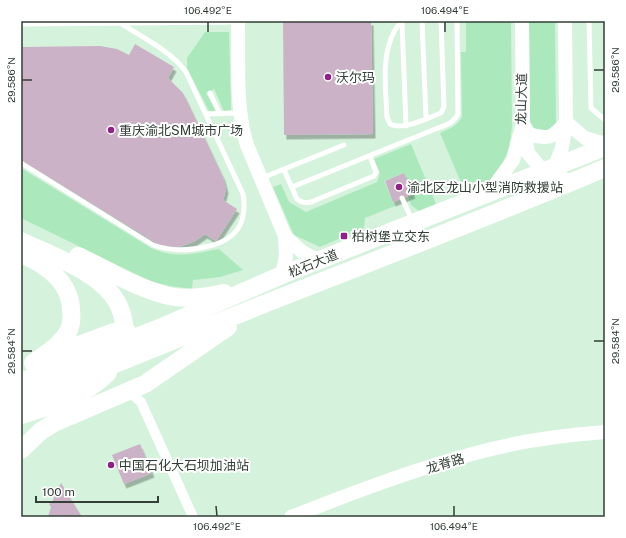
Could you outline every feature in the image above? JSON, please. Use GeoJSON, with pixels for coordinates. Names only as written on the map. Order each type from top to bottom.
{"type":"FeatureCollection","features":[{"type":"Feature","properties":{"kind":"highway","name":"松石大道"},"geometry":{"type":"LineString","coordinates":[[21,381],[38,376],[164,326],[282,275],[490,192],[550,171],[605,146]]}},
{"type":"Feature","properties":{"kind":"highway","name":"松石大道"},"geometry":{"type":"LineString","coordinates":[[21,400],[64,385],[266,303],[537,197],[605,168]]}},
{"type":"Feature","properties":{"kind":"highway"},"geometry":{"type":"LineString","coordinates":[[21,229],[149,291],[170,297],[194,298],[260,285]]}},
{"type":"Feature","properties":{"kind":"highway"},"geometry":{"type":"LineString","coordinates":[[21,241],[87,272],[107,288],[119,306],[125,326],[124,348],[114,367],[98,383],[76,396],[21,415]]}},
{"type":"Feature","properties":{"kind":"highway"},"geometry":{"type":"LineString","coordinates":[[21,254],[44,266],[62,283],[68,294],[72,320],[68,332],[57,345],[27,364]]}},
{"type":"Feature","properties":{"kind":"highway"},"geometry":{"type":"LineString","coordinates":[[21,450],[41,431],[54,423],[145,384],[266,303]]}},
{"type":"Feature","properties":{"kind":"highway"},"geometry":{"type":"LineString","coordinates":[[27,364],[114,332],[164,326]]}},
{"type":"Feature","properties":{"kind":"highway"},"geometry":{"type":"LineString","coordinates":[[21,423],[49,415],[176,355],[227,328]]}},
{"type":"Feature","properties":{"kind":"street","name":"龙山大道"},"geometry":{"type":"LineString","coordinates":[[490,192],[513,160],[523,123],[522,21]]}},
{"type":"Feature","properties":{"kind":"street"},"geometry":{"type":"LineString","coordinates":[[537,197],[562,148],[566,122],[565,21]]}},
{"type":"Feature","properties":{"kind":"street"},"geometry":{"type":"LineString","coordinates":[[238,22],[240,113],[242,130],[286,236],[286,256],[282,275]]}},
{"type":"Feature","properties":{"kind":"street"},"geometry":{"type":"LineString","coordinates":[[523,123],[529,134],[543,138],[556,134],[566,122]]}},
{"type":"Feature","properties":{"kind":"street"},"geometry":{"type":"LineString","coordinates":[[566,122],[585,138],[605,146]]}},
{"type":"Feature","properties":{"kind":"street"},"geometry":{"type":"LineString","coordinates":[[523,123],[528,153],[550,171],[573,182]]}},
{"type":"Feature","properties":{"kind":"street"},"geometry":{"type":"LineString","coordinates":[[286,236],[301,250],[319,261]]}},
{"type":"Feature","properties":{"kind":"street"},"geometry":{"type":"LineString","coordinates":[[141,402],[141,392],[145,384]]}},
{"type":"Feature","properties":{"kind":"street"},"geometry":{"type":"LineString","coordinates":[[123,393],[134,396],[141,402],[194,517]]}},
{"type":"Feature","properties":{"kind":"street","name":"龙脊路"},"geometry":{"type":"LineString","coordinates":[[291,517],[436,465],[496,448],[554,436],[605,432]]}},
{"type":"Feature","properties":{"kind":"lane"},"geometry":{"type":"LineString","coordinates":[[402,21],[406,126]]}},
{"type":"Feature","properties":{"kind":"lane"},"geometry":{"type":"LineString","coordinates":[[402,21],[393,34],[385,66],[386,117],[390,124],[394,126],[406,126],[441,113],[444,107],[442,21]]}},
{"type":"Feature","properties":{"kind":"lane"},"geometry":{"type":"LineString","coordinates":[[422,21],[426,118]]}},
{"type":"Feature","properties":{"kind":"lane"},"geometry":{"type":"LineString","coordinates":[[292,188],[438,128],[456,119],[458,114],[457,21]]}},
{"type":"Feature","properties":{"kind":"lane"},"geometry":{"type":"LineString","coordinates":[[589,21],[591,108],[605,120]]}},
{"type":"Feature","properties":{"kind":"lane"},"geometry":{"type":"LineString","coordinates":[[21,24],[238,22]]}},
{"type":"Feature","properties":{"kind":"lane"},"geometry":{"type":"LineString","coordinates":[[21,163],[153,245],[165,250],[194,250],[218,244],[230,238],[239,228],[244,215],[243,194],[186,72],[180,63],[172,57],[120,23]]}},
{"type":"Feature","properties":{"kind":"lane"},"geometry":{"type":"LineString","coordinates":[[210,93],[220,114]]}},
{"type":"Feature","properties":{"kind":"lane"},"geometry":{"type":"LineString","coordinates":[[206,114],[240,113]]}},
{"type":"Feature","properties":{"kind":"lane"},"geometry":{"type":"LineString","coordinates":[[262,179],[344,145]]}},
{"type":"Feature","properties":{"kind":"lane"},"geometry":{"type":"LineString","coordinates":[[284,170],[297,199],[300,202],[311,202],[374,176],[376,172],[370,156]]}},
{"type":"Feature","properties":{"kind":"lane"},"geometry":{"type":"LineString","coordinates":[[402,198],[413,223]]}},
{"type":"Feature","properties":{"kind":"green space"},"geometry":{"type":"Polygon","coordinates":[[[466,21],[511,21],[512,125],[507,152],[500,168],[489,182],[481,188],[480,185],[465,192],[440,133],[450,129],[462,117],[461,52],[466,52],[466,21]]]}},
{"type":"Feature","properties":{"kind":"green space"},"geometry":{"type":"Polygon","coordinates":[[[529,21],[555,21],[556,123],[549,131],[536,131],[530,122],[529,21]]]}},
{"type":"Feature","properties":{"kind":"green space"},"geometry":{"type":"Polygon","coordinates":[[[205,32],[229,32],[231,110],[224,111],[214,89],[206,93],[216,111],[209,111],[187,68],[187,58],[205,32]]]}},
{"type":"Feature","properties":{"kind":"green space"},"geometry":{"type":"Polygon","coordinates":[[[411,144],[436,204],[419,211],[411,205],[408,196],[413,194],[404,173],[384,181],[395,206],[365,218],[364,228],[320,247],[294,235],[273,187],[281,184],[289,202],[306,212],[377,182],[380,173],[374,159],[411,144]]]}},
{"type":"Feature","properties":{"kind":"green space"},"geometry":{"type":"Polygon","coordinates":[[[21,168],[151,248],[169,254],[193,254],[219,249],[243,270],[220,277],[193,280],[192,289],[150,281],[21,218],[21,168]]]}},
{"type":"Feature","properties":{"kind":"building","name":"沃尔玛"},"geometry":{"type":"Polygon","coordinates":[[[283,21],[371,21],[373,134],[284,135],[283,21]]]}},
{"type":"Feature","properties":{"kind":"building","name":"重庆渝北SM城市广场"},"geometry":{"type":"Polygon","coordinates":[[[135,44],[174,67],[168,78],[183,93],[223,177],[226,189],[223,200],[237,209],[216,241],[205,234],[195,241],[182,246],[174,247],[158,244],[21,160],[21,47],[100,46],[117,49],[129,55],[135,44]]]}},
{"type":"Feature","properties":{"kind":"building","name":"渝北区龙山小型消防救援站"},"geometry":{"type":"Polygon","coordinates":[[[404,173],[413,194],[393,202],[385,181],[404,173]]]}},
{"type":"Feature","properties":{"kind":"building"},"geometry":{"type":"Polygon","coordinates":[[[140,444],[152,473],[124,484],[112,455],[140,444]]]}},
{"type":"Feature","properties":{"kind":"building"},"geometry":{"type":"Polygon","coordinates":[[[61,483],[82,517],[48,517],[51,507],[49,504],[52,502],[61,483]]]}},
{"type":"Feature","properties":{"kind":"place","name":"沃尔玛"},"geometry":{"type":"Point","coordinates":[328,77]}},
{"type":"Feature","properties":{"kind":"place","name":"重庆渝北SM城市广场"},"geometry":{"type":"Point","coordinates":[111,130]}},
{"type":"Feature","properties":{"kind":"place","name":"渝北区龙山小型消防救援站"},"geometry":{"type":"Point","coordinates":[399,187]}},
{"type":"Feature","properties":{"kind":"place","name":"柏树堡立交东"},"geometry":{"type":"Point","coordinates":[344,236]}},
{"type":"Feature","properties":{"kind":"place","name":"中国石化大石坝加油站"},"geometry":{"type":"Point","coordinates":[111,465]}}]}
